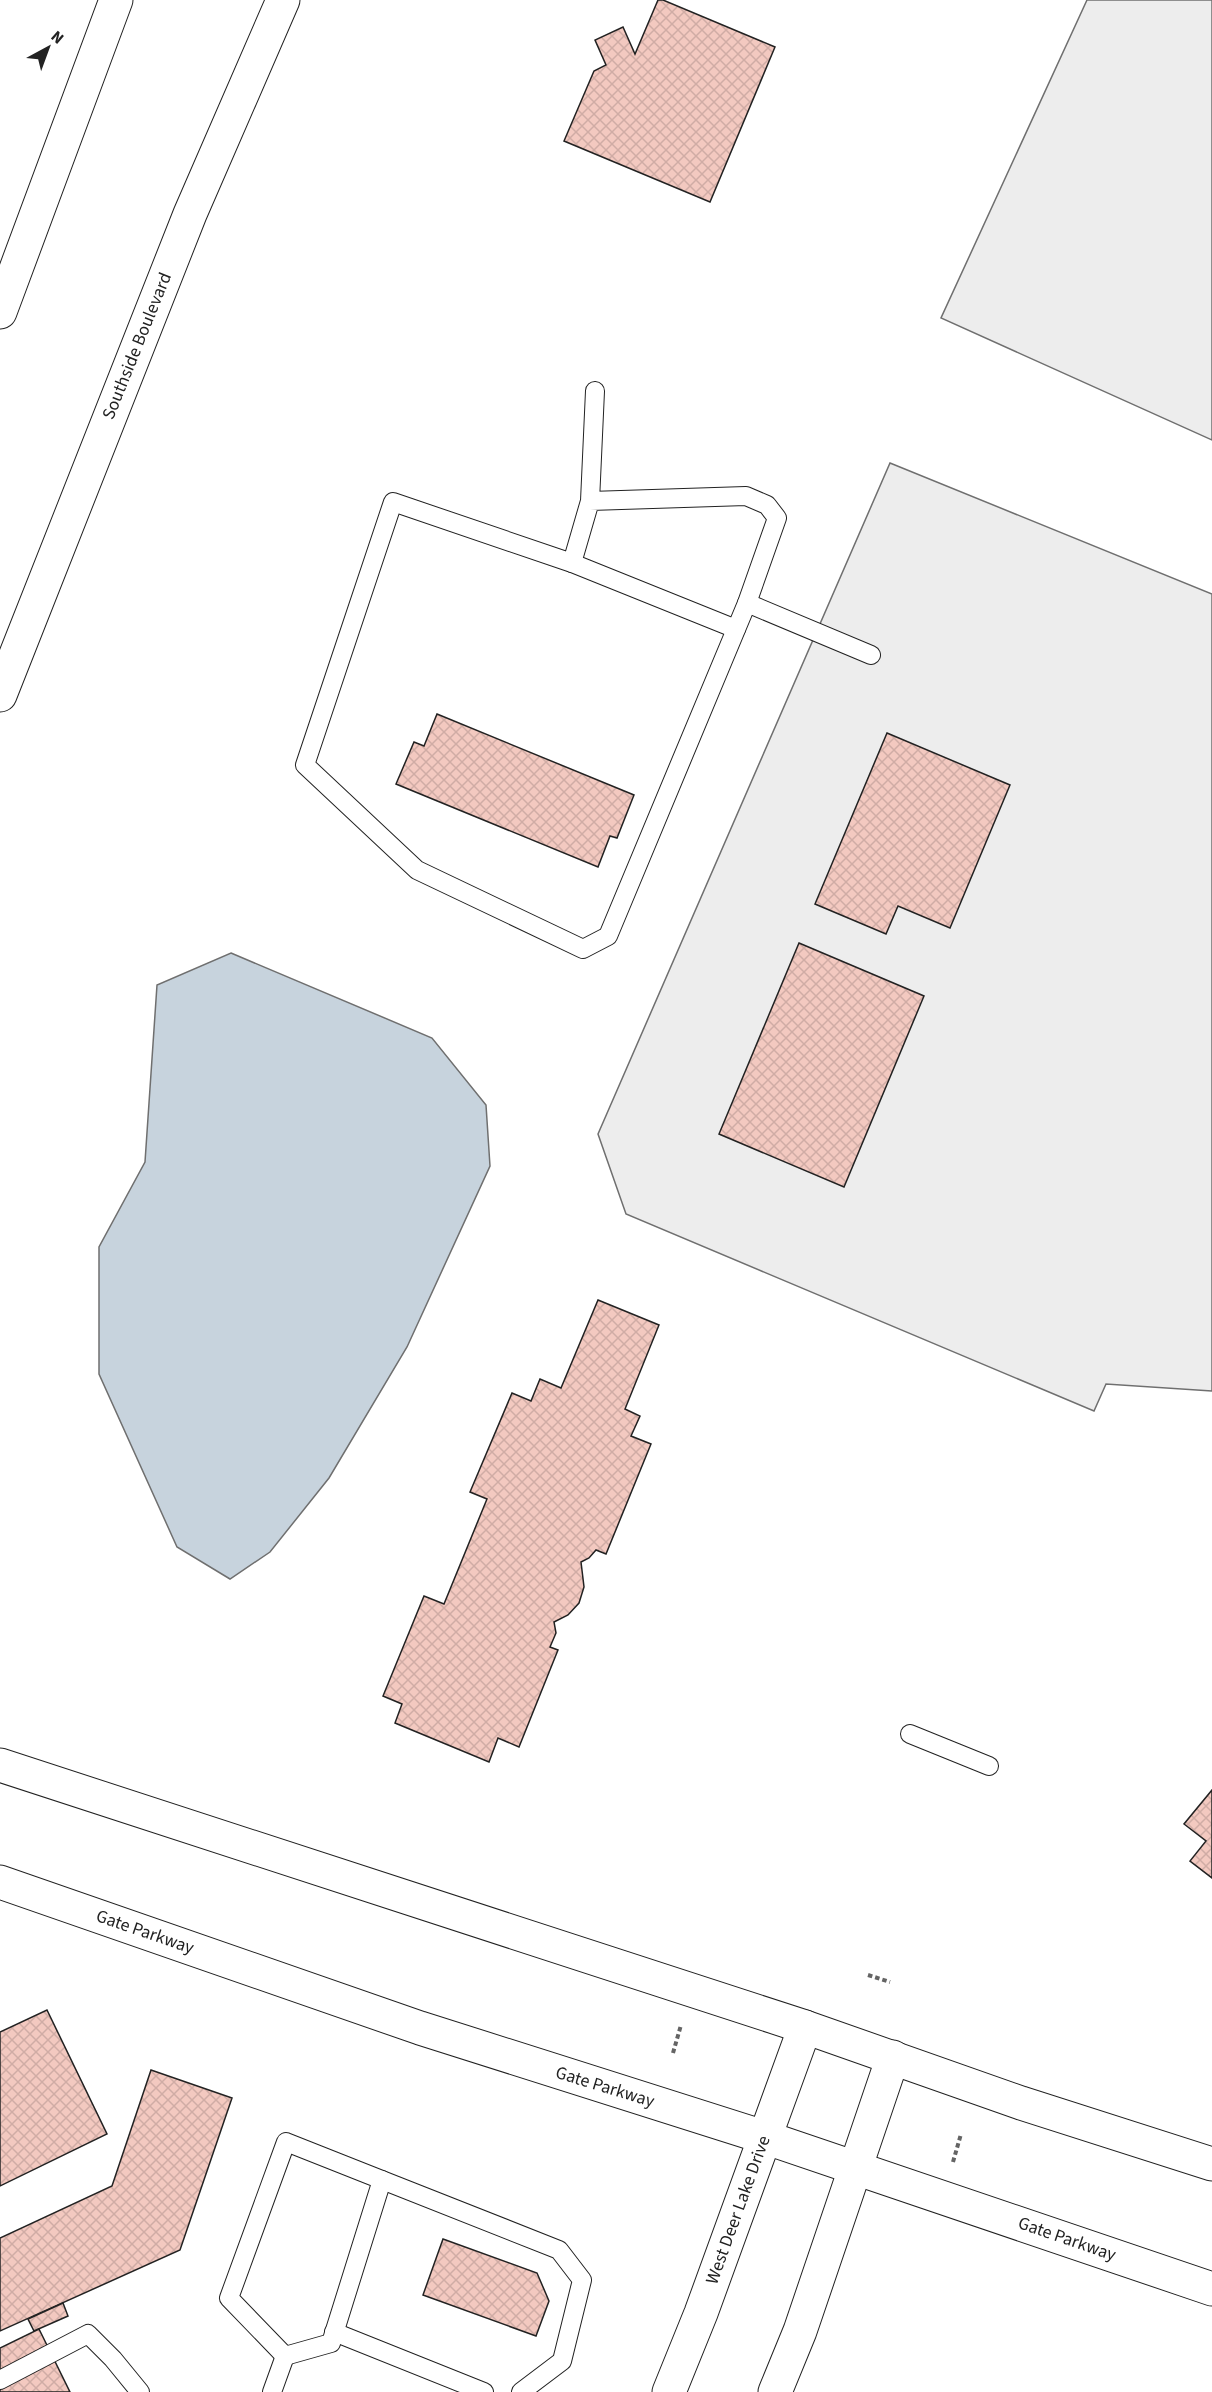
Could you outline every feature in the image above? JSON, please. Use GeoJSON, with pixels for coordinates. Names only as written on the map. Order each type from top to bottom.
{"type":"FeatureCollection","features":[{"type":"Feature","properties":{"kind":"main road"},"geometry":{"type":"LineString","coordinates":[[0,312],[116,0]]}},
{"type":"Feature","properties":{"kind":"main road","name":"Southside Boulevard"},"geometry":{"type":"LineString","coordinates":[[0,695],[185,225],[283,0]]}},
{"type":"Feature","properties":{"kind":"main road"},"geometry":{"type":"LineString","coordinates":[[0,1765],[805,2027],[1021,2103],[1212,2164]]}},
{"type":"Feature","properties":{"kind":"main road","name":"Gate Parkway"},"geometry":{"type":"LineString","coordinates":[[0,1882],[420,2028],[764,2137],[1212,2289]]}},
{"type":"Feature","properties":{"kind":"main road","name":"West Deer Lake Drive"},"geometry":{"type":"LineString","coordinates":[[669,2392],[701,2313],[805,2027]]}},
{"type":"Feature","properties":{"kind":"main road"},"geometry":{"type":"LineString","coordinates":[[776,2392],[800,2331],[893,2057]]}},
{"type":"Feature","properties":{"kind":"lane"},"geometry":{"type":"LineString","coordinates":[[572,563],[591,501],[594,391]]}},
{"type":"Feature","properties":{"kind":"lane"},"geometry":{"type":"LineString","coordinates":[[591,501],[746,496],[767,505],[777,518],[747,603],[608,936],[583,949],[417,870],[305,765],[393,502],[572,563],[736,629]]}},
{"type":"Feature","properties":{"kind":"lane"},"geometry":{"type":"LineString","coordinates":[[747,603],[871,655]]}},
{"type":"Feature","properties":{"kind":"lane"},"geometry":{"type":"LineString","coordinates":[[910,1734],[989,1766]]}},
{"type":"Feature","properties":{"kind":"lane"},"geometry":{"type":"LineString","coordinates":[[285,2356],[229,2298],[286,2142],[559,2250],[582,2280],[562,2361],[521,2392]]}},
{"type":"Feature","properties":{"kind":"lane"},"geometry":{"type":"LineString","coordinates":[[285,2356],[331,2343],[382,2180]]}},
{"type":"Feature","properties":{"kind":"lane"},"geometry":{"type":"LineString","coordinates":[[334,2332],[484,2392]]}},
{"type":"Feature","properties":{"kind":"lane"},"geometry":{"type":"LineString","coordinates":[[0,2380],[87,2334],[113,2359],[140,2392]]}},
{"type":"Feature","properties":{"kind":"lane"},"geometry":{"type":"LineString","coordinates":[[272,2392],[285,2356]]}},
{"type":"Feature","properties":{"kind":"path"},"geometry":{"type":"LineString","coordinates":[[868,1975],[890,1982]]}},
{"type":"Feature","properties":{"kind":"path"},"geometry":{"type":"LineString","coordinates":[[673,2053],[682,2021]]}},
{"type":"Feature","properties":{"kind":"path"},"geometry":{"type":"LineString","coordinates":[[950,2172],[961,2134]]}},
{"type":"Feature","properties":{"kind":"shaded area"},"geometry":{"type":"Polygon","coordinates":[[[1087,0],[1212,0],[1212,440],[941,318],[1087,0]]]}},
{"type":"Feature","properties":{"kind":"shaded area"},"geometry":{"type":"Polygon","coordinates":[[[890,463],[1212,594],[1212,1391],[1106,1384],[1094,1411],[626,1214],[598,1134],[890,463]]]}},
{"type":"Feature","properties":{"kind":"shaded area"},"geometry":{"type":"Polygon","coordinates":[[[231,953],[432,1038],[486,1105],[490,1166],[407,1347],[329,1478],[270,1552],[230,1579],[177,1547],[99,1374],[99,1247],[145,1162],[157,985],[231,953]]]}},
{"type":"Feature","properties":{"kind":"building"},"geometry":{"type":"Polygon","coordinates":[[[658,0],[663,0],[775,47],[710,202],[564,141],[594,71],[606,65],[595,40],[623,27],[635,54],[658,0]]]}},
{"type":"Feature","properties":{"kind":"building"},"geometry":{"type":"Polygon","coordinates":[[[437,714],[634,795],[617,838],[610,836],[598,867],[396,784],[414,742],[424,746],[437,714]]]}},
{"type":"Feature","properties":{"kind":"building"},"geometry":{"type":"Polygon","coordinates":[[[887,733],[1010,785],[950,928],[898,906],[886,934],[815,904],[887,733]]]}},
{"type":"Feature","properties":{"kind":"building"},"geometry":{"type":"Polygon","coordinates":[[[799,943],[924,996],[844,1187],[719,1134],[799,943]]]}},
{"type":"Feature","properties":{"kind":"building"},"geometry":{"type":"Polygon","coordinates":[[[598,1300],[659,1325],[625,1409],[640,1416],[631,1436],[651,1444],[606,1554],[596,1550],[589,1558],[581,1562],[584,1587],[579,1603],[568,1615],[554,1622],[556,1633],[550,1647],[558,1650],[519,1747],[498,1738],[489,1762],[395,1723],[402,1704],[383,1696],[424,1596],[444,1604],[487,1499],[470,1492],[512,1393],[531,1401],[540,1379],[561,1388],[598,1300]]]}},
{"type":"Feature","properties":{"kind":"building"},"geometry":{"type":"Polygon","coordinates":[[[1212,1790],[1212,1878],[1190,1861],[1206,1841],[1184,1824],[1212,1790]]]}},
{"type":"Feature","properties":{"kind":"building"},"geometry":{"type":"Polygon","coordinates":[[[47,2010],[107,2134],[0,2186],[0,2032],[47,2010]]]}},
{"type":"Feature","properties":{"kind":"building"},"geometry":{"type":"Polygon","coordinates":[[[151,2070],[232,2098],[180,2250],[0,2331],[0,2238],[112,2186],[151,2070]]]}},
{"type":"Feature","properties":{"kind":"building"},"geometry":{"type":"Polygon","coordinates":[[[443,2239],[537,2273],[549,2301],[536,2336],[423,2295],[443,2239]]]}},
{"type":"Feature","properties":{"kind":"building"},"geometry":{"type":"Polygon","coordinates":[[[63,2303],[68,2316],[34,2331],[28,2319],[63,2303]]]}},
{"type":"Feature","properties":{"kind":"building"},"geometry":{"type":"Polygon","coordinates":[[[39,2329],[70,2392],[0,2392],[0,2348],[39,2329]]]}}]}
